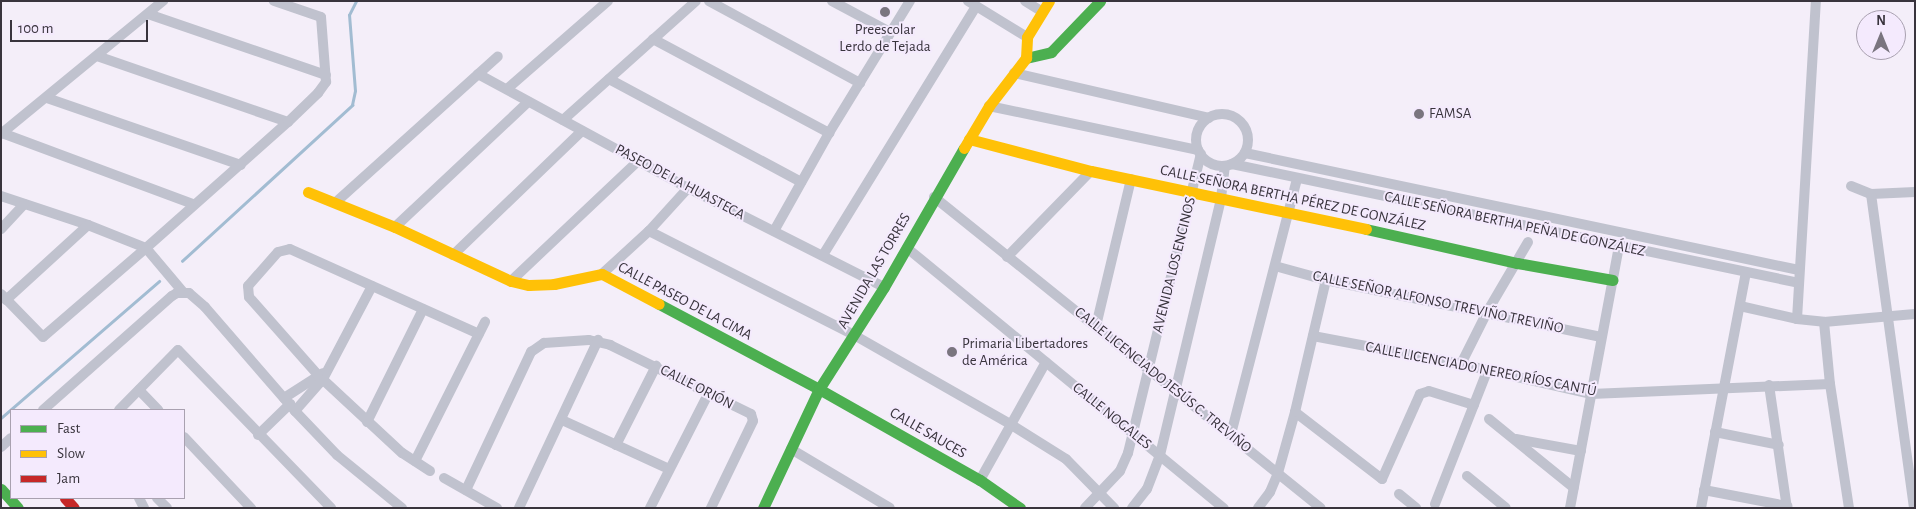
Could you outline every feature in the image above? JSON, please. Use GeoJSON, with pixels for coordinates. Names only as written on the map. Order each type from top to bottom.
{"type":"FeatureCollection","features":[{"type":"Feature","properties":{"kind":"street"},"geometry":{"type":"LineString","coordinates":[[2,134],[163,1]]}},
{"type":"Feature","properties":{"kind":"street"},"geometry":{"type":"LineString","coordinates":[[88,225],[4,297],[43,337],[288,122],[318,93],[326,82],[321,17],[274,1]]}},
{"type":"Feature","properties":{"kind":"street"},"geometry":{"type":"LineString","coordinates":[[507,89],[608,1]]}},
{"type":"Feature","properties":{"kind":"street"},"geometry":{"type":"LineString","coordinates":[[563,120],[696,1]]}},
{"type":"Feature","properties":{"kind":"street"},"geometry":{"type":"LineString","coordinates":[[709,1],[860,83]]}},
{"type":"Feature","properties":{"kind":"street"},"geometry":{"type":"LineString","coordinates":[[832,1],[890,32]]}},
{"type":"Feature","properties":{"kind":"street"},"geometry":{"type":"LineString","coordinates":[[774,231],[910,1]]}},
{"type":"Feature","properties":{"kind":"street"},"geometry":{"type":"LineString","coordinates":[[1026,1],[1041,11]]}},
{"type":"Feature","properties":{"kind":"street"},"geometry":{"type":"LineString","coordinates":[[1049,1],[1027,36],[1026,58],[1051,52],[1100,1]]}},
{"type":"Feature","properties":{"kind":"street"},"geometry":{"type":"LineString","coordinates":[[1797,319],[1816,1]]}},
{"type":"Feature","properties":{"kind":"street"},"geometry":{"type":"LineString","coordinates":[[823,255],[972,4],[1027,36]]}},
{"type":"Feature","properties":{"kind":"street"},"geometry":{"type":"LineString","coordinates":[[148,14],[326,76]]}},
{"type":"Feature","properties":{"kind":"street"},"geometry":{"type":"LineString","coordinates":[[653,38],[830,134]]}},
{"type":"Feature","properties":{"kind":"street"},"geometry":{"type":"LineString","coordinates":[[97,56],[288,122]]}},
{"type":"Feature","properties":{"kind":"street"},"geometry":{"type":"LineString","coordinates":[[335,203],[498,56]]}},
{"type":"Feature","properties":{"kind":"street","name":"AVENIDA LAS TORRES"},"geometry":{"type":"LineString","coordinates":[[766,507],[819,389],[884,287],[934,197],[989,106],[1026,58]]}},
{"type":"Feature","properties":{"kind":"street"},"geometry":{"type":"LineString","coordinates":[[1014,73],[1209,118]]}},
{"type":"Feature","properties":{"kind":"street","name":"PASEO DE LA HUASTECA"},"geometry":{"type":"LineString","coordinates":[[478,74],[688,188],[884,287]]}},
{"type":"Feature","properties":{"kind":"street"},"geometry":{"type":"LineString","coordinates":[[609,79],[802,182]]}},
{"type":"Feature","properties":{"kind":"street"},"geometry":{"type":"LineString","coordinates":[[47,98],[241,164]]}},
{"type":"Feature","properties":{"kind":"street"},"geometry":{"type":"LineString","coordinates":[[395,227],[528,102]]}},
{"type":"Feature","properties":{"kind":"street"},"geometry":{"type":"LineString","coordinates":[[989,106],[1200,152],[1211,163],[1228,165],[1245,153],[1248,135],[1238,120],[1230,115],[1220,114],[1209,118],[1201,125],[1198,133],[1200,152]]}},
{"type":"Feature","properties":{"kind":"street"},"geometry":{"type":"LineString","coordinates":[[453,255],[582,131]]}},
{"type":"Feature","properties":{"kind":"street"},"geometry":{"type":"LineString","coordinates":[[2,134],[194,204]]}},
{"type":"Feature","properties":{"kind":"street","name":"CALLE SEÑORA BERTHA PÉREZ DE GONZÁLEZ"},"geometry":{"type":"LineString","coordinates":[[969,138],[1091,171],[1289,211],[1517,263],[1612,280]]}},
{"type":"Feature","properties":{"kind":"street","name":"AVENIDA LOS ENCINOS"},"geometry":{"type":"LineString","coordinates":[[1086,508],[1120,471],[1134,434],[1147,368],[1192,191],[1200,152]]}},
{"type":"Feature","properties":{"kind":"street","name":"CALLE SEÑORA BERTHA PEÑA DE GONZÁLEZ"},"geometry":{"type":"LineString","coordinates":[[1245,153],[1799,270]]}},
{"type":"Feature","properties":{"kind":"street"},"geometry":{"type":"LineString","coordinates":[[511,281],[638,161]]}},
{"type":"Feature","properties":{"kind":"street","name":"CALLE SEÑORA BERTHA PEÑA DE GONZÁLEZ"},"geometry":{"type":"LineString","coordinates":[[1228,165],[1799,283]]}},
{"type":"Feature","properties":{"kind":"street","name":"AVENIDA LOS ENCINOS"},"geometry":{"type":"LineString","coordinates":[[1132,508],[1147,489],[1160,455],[1228,165]]}},
{"type":"Feature","properties":{"kind":"street"},"geometry":{"type":"LineString","coordinates":[[1007,257],[1091,171]]}},
{"type":"Feature","properties":{"kind":"street"},"geometry":{"type":"LineString","coordinates":[[1231,434],[1297,178]]}},
{"type":"Feature","properties":{"kind":"street"},"geometry":{"type":"LineString","coordinates":[[1096,326],[1131,179]]}},
{"type":"Feature","properties":{"kind":"street"},"geometry":{"type":"LineString","coordinates":[[1850,186],[1871,194],[1915,192]]}},
{"type":"Feature","properties":{"kind":"street"},"geometry":{"type":"LineString","coordinates":[[602,274],[649,231],[688,188]]}},
{"type":"Feature","properties":{"kind":"street","name":"CALLE PASEO DE LA CIMA"},"geometry":{"type":"LineString","coordinates":[[308,192],[395,227],[511,281],[529,285],[554,284],[602,274],[819,389]]}},
{"type":"Feature","properties":{"kind":"street"},"geometry":{"type":"LineString","coordinates":[[1871,194],[1914,508]]}},
{"type":"Feature","properties":{"kind":"street"},"geometry":{"type":"LineString","coordinates":[[1,196],[88,225],[146,248],[183,292],[193,295],[205,307],[337,455],[402,508]]}},
{"type":"Feature","properties":{"kind":"street","name":"CALLE LICENCIADO JESÚS C. TREVIÑO"},"geometry":{"type":"LineString","coordinates":[[934,197],[1321,508]]}},
{"type":"Feature","properties":{"kind":"street"},"geometry":{"type":"LineString","coordinates":[[1,229],[24,204]]}},
{"type":"Feature","properties":{"kind":"street"},"geometry":{"type":"LineString","coordinates":[[649,231],[854,335],[1010,424],[1066,459],[1114,508]]}},
{"type":"Feature","properties":{"kind":"street"},"geometry":{"type":"LineString","coordinates":[[1461,364],[1487,312],[1528,242]]}},
{"type":"Feature","properties":{"kind":"street"},"geometry":{"type":"LineString","coordinates":[[1570,508],[1619,246]]}},
{"type":"Feature","properties":{"kind":"street","name":"CALLE NOGALES"},"geometry":{"type":"LineString","coordinates":[[907,248],[1224,508]]}},
{"type":"Feature","properties":{"kind":"street"},"geometry":{"type":"LineString","coordinates":[[430,471],[402,453],[368,422],[249,297],[248,286],[278,252],[290,249],[480,334]]}},
{"type":"Feature","properties":{"kind":"street"},"geometry":{"type":"LineString","coordinates":[[1702,263],[1705,250]]}},
{"type":"Feature","properties":{"kind":"street","name":"CALLE SEÑOR ALFONSO TREVIÑO TREVIÑO"},"geometry":{"type":"LineString","coordinates":[[1275,266],[1326,280],[1601,337]]}},
{"type":"Feature","properties":{"kind":"street"},"geometry":{"type":"LineString","coordinates":[[1701,508],[1746,272]]}},
{"type":"Feature","properties":{"kind":"street"},"geometry":{"type":"LineString","coordinates":[[1258,508],[1270,492],[1278,473],[1295,412],[1326,280]]}},
{"type":"Feature","properties":{"kind":"street"},"geometry":{"type":"LineString","coordinates":[[258,435],[322,375],[372,286]]}},
{"type":"Feature","properties":{"kind":"street"},"geometry":{"type":"LineString","coordinates":[[44,409],[172,296],[183,292]]}},
{"type":"Feature","properties":{"kind":"street"},"geometry":{"type":"LineString","coordinates":[[1740,306],[1797,319],[1824,322],[1915,314]]}},
{"type":"Feature","properties":{"kind":"street"},"geometry":{"type":"LineString","coordinates":[[368,422],[422,309]]}},
{"type":"Feature","properties":{"kind":"street"},"geometry":{"type":"LineString","coordinates":[[415,461],[485,322]]}},
{"type":"Feature","properties":{"kind":"street"},"geometry":{"type":"LineString","coordinates":[[1824,322],[1830,384],[1849,508]]}},
{"type":"Feature","properties":{"kind":"street","name":"CALLE LICENCIADO NEREO RÍOS CANTÚ"},"geometry":{"type":"LineString","coordinates":[[1313,336],[1461,364],[1591,394],[1724,386],[1830,384]]}},
{"type":"Feature","properties":{"kind":"street","name":"CALLE ORIÓN"},"geometry":{"type":"LineString","coordinates":[[466,490],[531,352],[544,343],[563,340],[598,340],[656,366],[708,394],[751,414],[753,418],[711,508]]}},
{"type":"Feature","properties":{"kind":"street"},"geometry":{"type":"LineString","coordinates":[[519,508],[598,340]]}},
{"type":"Feature","properties":{"kind":"street"},"geometry":{"type":"LineString","coordinates":[[120,409],[178,350],[258,435],[331,508]]}},
{"type":"Feature","properties":{"kind":"street"},"geometry":{"type":"LineString","coordinates":[[980,480],[1046,362]]}},
{"type":"Feature","properties":{"kind":"street"},"geometry":{"type":"LineString","coordinates":[[616,445],[656,366]]}},
{"type":"Feature","properties":{"kind":"street"},"geometry":{"type":"LineString","coordinates":[[1435,504],[1487,371]]}},
{"type":"Feature","properties":{"kind":"street"},"geometry":{"type":"LineString","coordinates":[[290,404],[322,375]]}},
{"type":"Feature","properties":{"kind":"street"},"geometry":{"type":"LineString","coordinates":[[1704,490],[1787,507],[1769,385]]}},
{"type":"Feature","properties":{"kind":"street","name":"CALLE SAUCES"},"geometry":{"type":"LineString","coordinates":[[819,389],[980,480],[1020,508]]}},
{"type":"Feature","properties":{"kind":"street"},"geometry":{"type":"LineString","coordinates":[[139,390],[157,409]]}},
{"type":"Feature","properties":{"kind":"street"},"geometry":{"type":"LineString","coordinates":[[1295,412],[1382,478],[1420,394],[1430,391],[1474,406]]}},
{"type":"Feature","properties":{"kind":"street"},"geometry":{"type":"LineString","coordinates":[[650,508],[708,394]]}},
{"type":"Feature","properties":{"kind":"street"},"geometry":{"type":"LineString","coordinates":[[562,420],[670,469]]}},
{"type":"Feature","properties":{"kind":"street"},"geometry":{"type":"LineString","coordinates":[[1489,420],[1516,438],[1574,488]]}},
{"type":"Feature","properties":{"kind":"street"},"geometry":{"type":"LineString","coordinates":[[1715,432],[1778,445]]}},
{"type":"Feature","properties":{"kind":"street"},"geometry":{"type":"LineString","coordinates":[[185,438],[251,508]]}},
{"type":"Feature","properties":{"kind":"street"},"geometry":{"type":"LineString","coordinates":[[1516,438],[1581,451]]}},
{"type":"Feature","properties":{"kind":"street"},"geometry":{"type":"LineString","coordinates":[[1,448],[10,439]]}},
{"type":"Feature","properties":{"kind":"street"},"geometry":{"type":"LineString","coordinates":[[791,448],[890,508]]}},
{"type":"Feature","properties":{"kind":"street"},"geometry":{"type":"LineString","coordinates":[[1467,476],[1506,508]]}},
{"type":"Feature","properties":{"kind":"street"},"geometry":{"type":"LineString","coordinates":[[444,478],[497,508]]}},
{"type":"Feature","properties":{"kind":"street"},"geometry":{"type":"LineString","coordinates":[[1,489],[18,508]]}},
{"type":"Feature","properties":{"kind":"street"},"geometry":{"type":"LineString","coordinates":[[1399,494],[1416,508]]}},
{"type":"Feature","properties":{"kind":"street"},"geometry":{"type":"LineString","coordinates":[[158,499],[167,508]]}},
{"type":"Feature","properties":{"kind":"waterway"},"geometry":{"type":"LineString","coordinates":[[182,261],[352,105],[355,91],[349,15],[356,1]]}},
{"type":"Feature","properties":{"kind":"waterway"},"geometry":{"type":"LineString","coordinates":[[11,409],[159,281]]}},
{"type":"Feature","properties":{"kind":"waterway"},"geometry":{"type":"LineString","coordinates":[[1,418],[10,410]]}},
{"type":"Feature","properties":{"kind":"traffic: fast"},"geometry":{"type":"LineString","coordinates":[[1026,58],[1051,52],[1100,1]]}},
{"type":"Feature","properties":{"kind":"traffic: fast"},"geometry":{"type":"LineString","coordinates":[[763,508],[819,389],[884,287],[964,148]]}},
{"type":"Feature","properties":{"kind":"traffic: fast"},"geometry":{"type":"LineString","coordinates":[[1366,229],[1517,263],[1612,280]]}},
{"type":"Feature","properties":{"kind":"traffic: fast"},"geometry":{"type":"LineString","coordinates":[[659,304],[819,389],[980,480],[1020,508]]}},
{"type":"Feature","properties":{"kind":"traffic: fast"},"geometry":{"type":"LineString","coordinates":[[1,489],[18,508]]}},
{"type":"Feature","properties":{"kind":"traffic: slow"},"geometry":{"type":"LineString","coordinates":[[964,148],[989,106],[1026,58],[1027,37],[1049,1]]}},
{"type":"Feature","properties":{"kind":"traffic: slow"},"geometry":{"type":"LineString","coordinates":[[969,139],[1091,171],[1366,229]]}},
{"type":"Feature","properties":{"kind":"traffic: slow"},"geometry":{"type":"LineString","coordinates":[[308,192],[395,227],[511,281],[529,285],[554,284],[602,274],[659,304]]}},
{"type":"Feature","properties":{"kind":"traffic: jam"},"geometry":{"type":"LineString","coordinates":[[66,499],[74,508]]}},
{"type":"Feature","properties":{"kind":"place","name":"Preescolar Lerdo de Tejada"},"geometry":{"type":"Point","coordinates":[885,12]}},
{"type":"Feature","properties":{"kind":"place","name":"FAMSA"},"geometry":{"type":"Point","coordinates":[1419,114]}},
{"type":"Feature","properties":{"kind":"place","name":"Primaria Libertadores de América"},"geometry":{"type":"Point","coordinates":[952,352]}}]}
